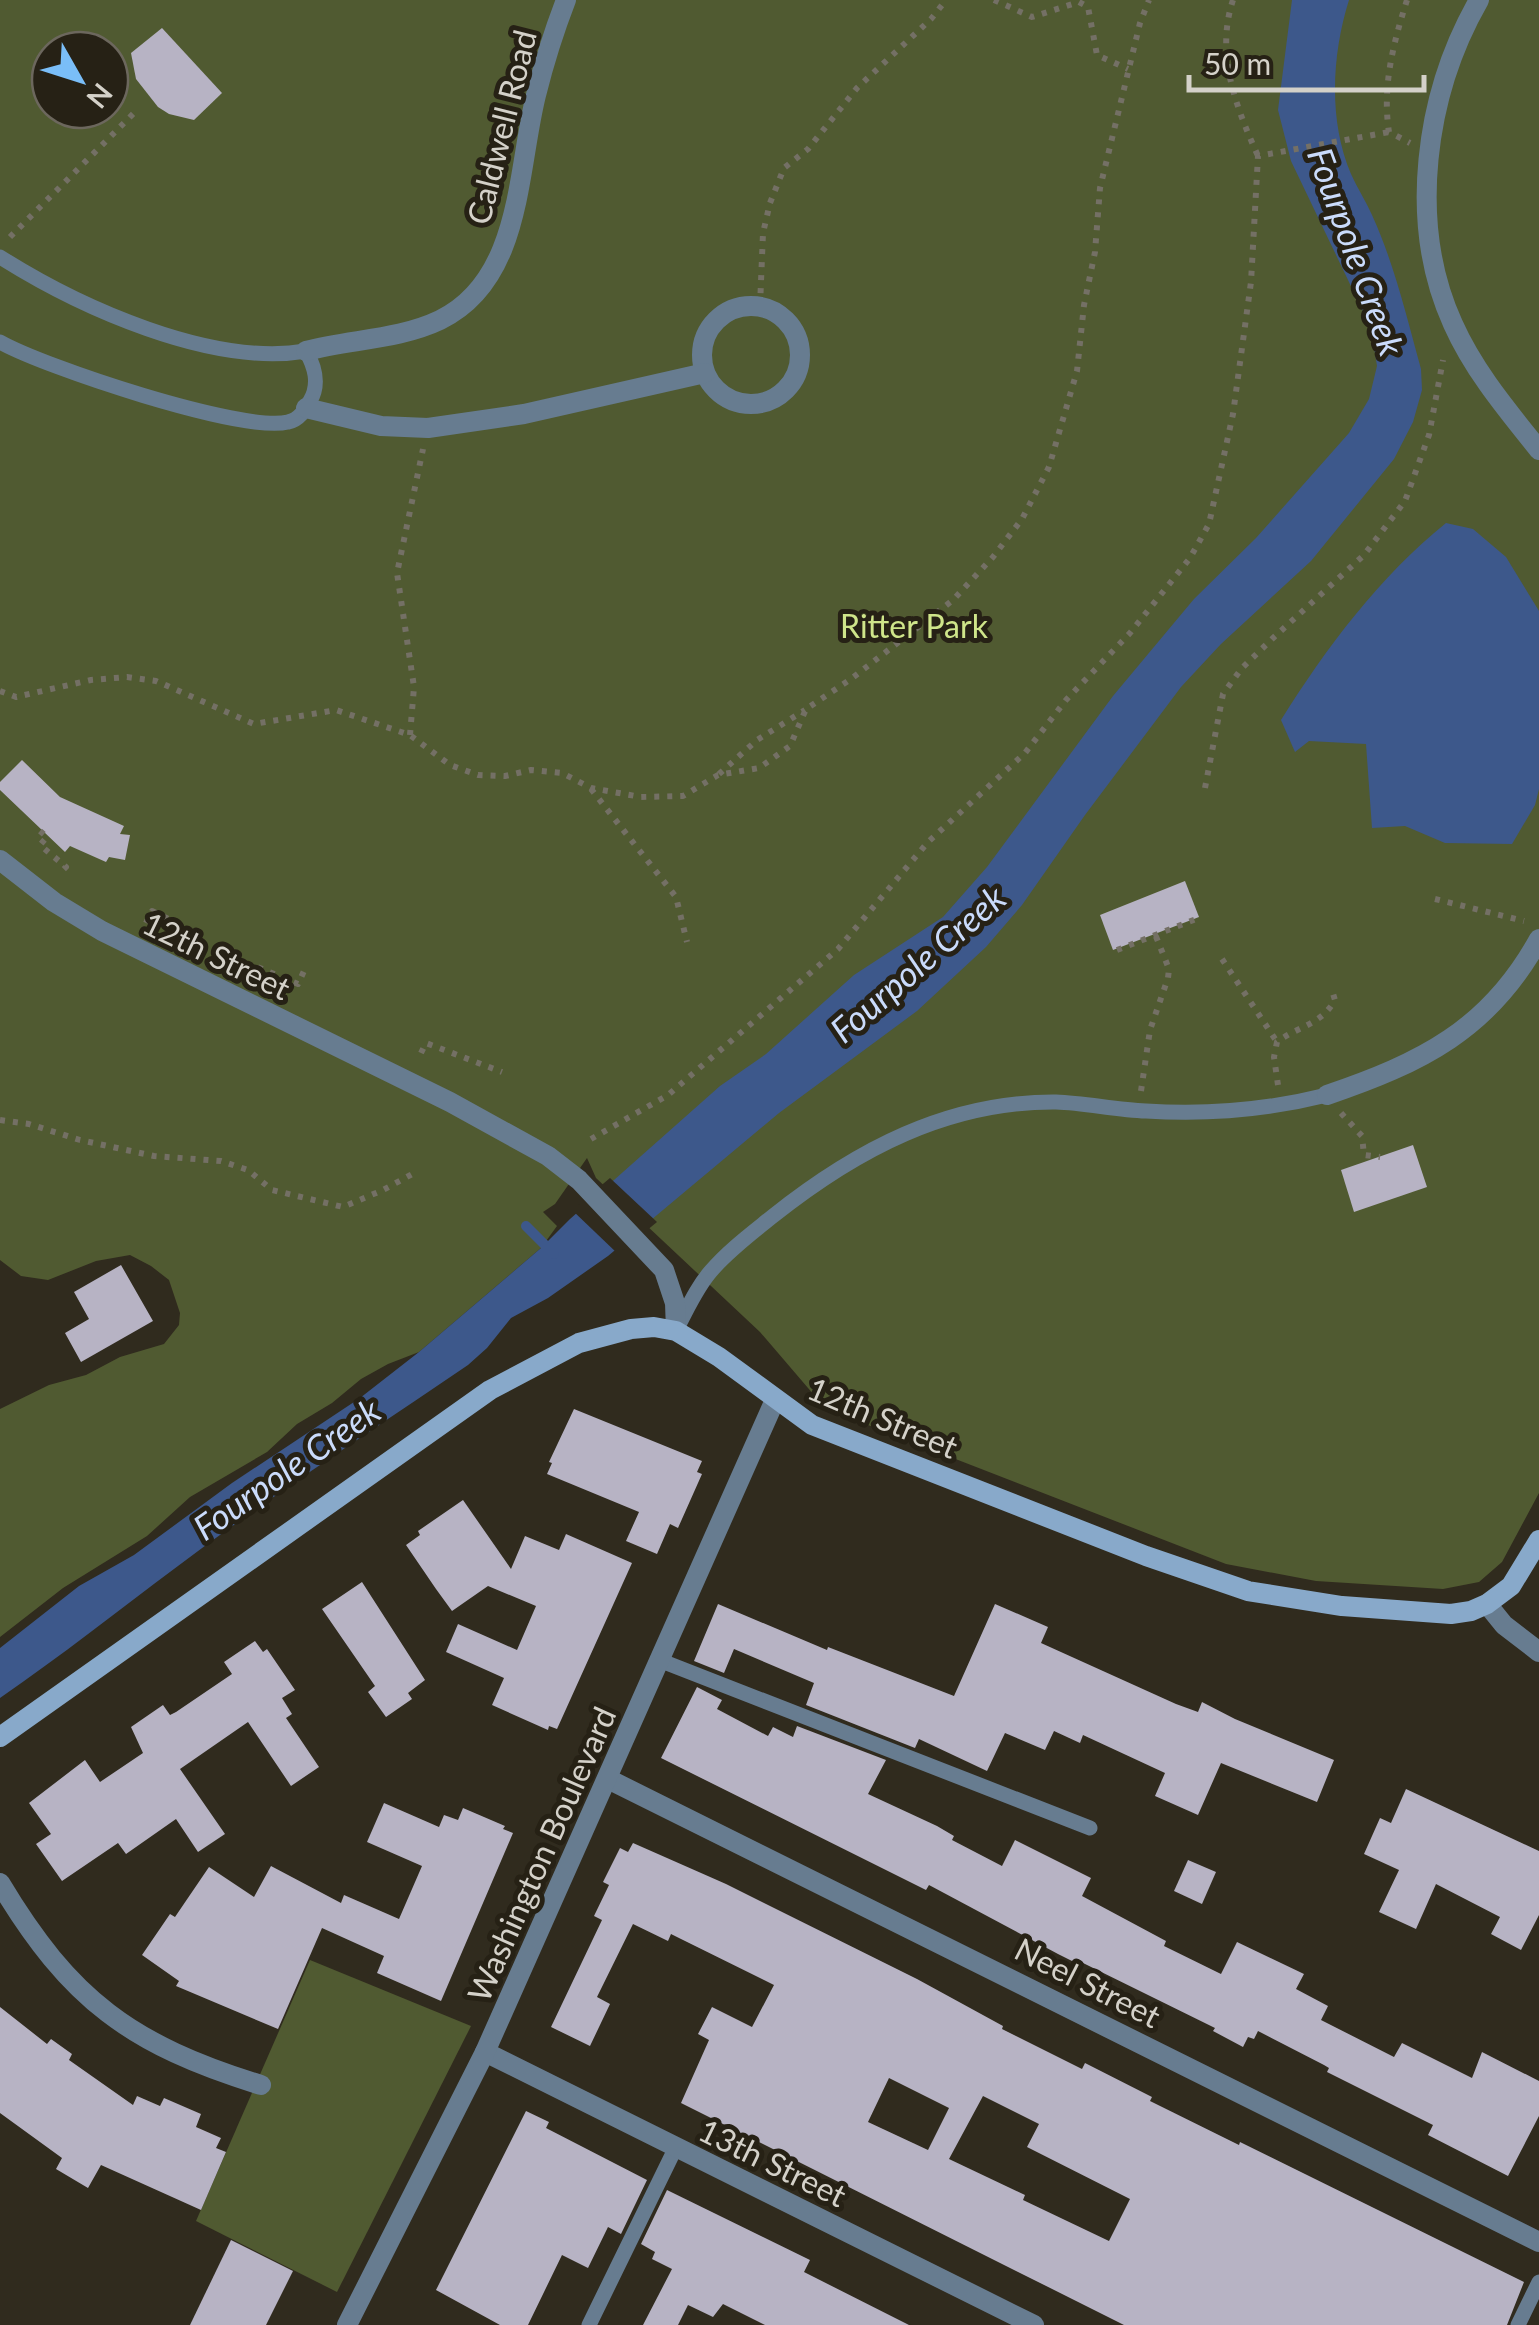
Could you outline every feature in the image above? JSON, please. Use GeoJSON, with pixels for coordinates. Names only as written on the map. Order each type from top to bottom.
{"type":"FeatureCollection","features":[{"type":"Feature","properties":{"kind":"street","name":"Caldwell Road"},"geometry":{"type":"LineString","coordinates":[[306,351],[430,324],[468,301],[488,278],[502,252],[513,216],[535,96],[566,0]]}},
{"type":"Feature","properties":{"kind":"street"},"geometry":{"type":"LineString","coordinates":[[1479,0],[1445,79],[1436,112],[1427,186],[1437,270],[1458,332],[1488,385],[1539,450]]}},
{"type":"Feature","properties":{"kind":"street"},"geometry":{"type":"LineString","coordinates":[[760,306],[790,323],[798,338],[798,372],[789,388],[776,398],[760,404],[726,399],[713,388],[705,373],[704,339],[726,312],[760,306]]}},
{"type":"Feature","properties":{"kind":"street"},"geometry":{"type":"LineString","coordinates":[[306,408],[381,426],[428,428],[524,414],[705,373]]}},
{"type":"Feature","properties":{"kind":"street","name":"12th Street"},"geometry":{"type":"LineString","coordinates":[[0,860],[54,902],[102,932],[502,1129],[548,1156],[579,1180],[652,1254],[670,1281],[676,1331],[719,1357],[812,1425],[1248,1592],[1342,1606],[1451,1614],[1487,1604]]}},
{"type":"Feature","properties":{"kind":"street"},"geometry":{"type":"LineString","coordinates":[[1327,1095],[1418,1060],[1456,1037],[1505,992],[1535,932]]}},
{"type":"Feature","properties":{"kind":"street"},"geometry":{"type":"LineString","coordinates":[[0,1737],[517,1374],[600,1336],[654,1327],[676,1331]]}},
{"type":"Feature","properties":{"kind":"street","name":"Washington Boulevard"},"geometry":{"type":"LineString","coordinates":[[346,2325],[486,2052],[775,1400]]}},
{"type":"Feature","properties":{"kind":"street"},"geometry":{"type":"LineString","coordinates":[[1539,1540],[1518,1579],[1487,1604],[1504,1625],[1539,1652]]}},
{"type":"Feature","properties":{"kind":"street","name":"Neel Street"},"geometry":{"type":"LineString","coordinates":[[608,1779],[1539,2242]]}},
{"type":"Feature","properties":{"kind":"street"},"geometry":{"type":"LineString","coordinates":[[0,1884],[51,1960],[108,2015],[178,2056],[261,2085]]}},
{"type":"Feature","properties":{"kind":"street","name":"13th Street"},"geometry":{"type":"LineString","coordinates":[[486,2052],[1034,2325]]}},
{"type":"Feature","properties":{"kind":"lane","name":"Caldwell Road"},"geometry":{"type":"LineString","coordinates":[[0,256],[72,299],[174,335],[244,352],[275,355],[306,351]]}},
{"type":"Feature","properties":{"kind":"lane"},"geometry":{"type":"LineString","coordinates":[[0,342],[72,372],[200,410],[260,422],[288,423],[298,418],[314,395],[316,378],[306,351]]}},
{"type":"Feature","properties":{"kind":"lane"},"geometry":{"type":"LineString","coordinates":[[676,1331],[710,1272],[747,1237],[847,1162],[934,1122],[1016,1104],[1058,1102],[1147,1112],[1221,1112],[1271,1108],[1327,1095]]}},
{"type":"Feature","properties":{"kind":"lane"},"geometry":{"type":"LineString","coordinates":[[659,1660],[1090,1828]]}},
{"type":"Feature","properties":{"kind":"lane"},"geometry":{"type":"LineString","coordinates":[[589,2325],[676,2147]]}},
{"type":"Feature","properties":{"kind":"lane"},"geometry":{"type":"LineString","coordinates":[[1518,2325],[1539,2282]]}},
{"type":"Feature","properties":{"kind":"path"},"geometry":{"type":"LineString","coordinates":[[760,306],[764,233],[770,203],[784,168],[808,148],[857,88],[946,0]]}},
{"type":"Feature","properties":{"kind":"path"},"geometry":{"type":"LineString","coordinates":[[994,0],[1032,17],[1079,2],[1088,7],[1097,55],[1128,69]]}},
{"type":"Feature","properties":{"kind":"path"},"geometry":{"type":"LineString","coordinates":[[0,691],[16,697],[60,686],[127,677],[156,681],[254,724],[336,710],[410,735],[450,765],[478,775],[505,776],[531,770],[562,773],[591,788],[664,799],[683,796],[718,775],[757,740],[851,679],[953,600],[994,557],[1022,519],[1050,467],[1078,370],[1100,188],[1149,0]]}},
{"type":"Feature","properties":{"kind":"path"},"geometry":{"type":"LineString","coordinates":[[591,1139],[668,1096],[838,949],[928,842],[1025,753],[1190,558],[1212,512],[1234,414],[1251,282],[1258,156],[1228,77],[1227,16],[1233,0]]}},
{"type":"Feature","properties":{"kind":"path"},"geometry":{"type":"LineString","coordinates":[[1389,132],[1388,70],[1406,0]]}},
{"type":"Feature","properties":{"kind":"path"},"geometry":{"type":"LineString","coordinates":[[14,232],[134,113]]}},
{"type":"Feature","properties":{"kind":"path"},"geometry":{"type":"LineString","coordinates":[[1258,156],[1389,132],[1415,145]]}},
{"type":"Feature","properties":{"kind":"path"},"geometry":{"type":"LineString","coordinates":[[1204,788],[1223,694],[1262,649],[1364,556],[1404,501],[1430,436],[1442,363],[1458,332]]}},
{"type":"Feature","properties":{"kind":"path"},"geometry":{"type":"LineString","coordinates":[[410,735],[414,687],[397,573],[423,450]]}},
{"type":"Feature","properties":{"kind":"path"},"geometry":{"type":"LineString","coordinates":[[718,775],[759,768],[776,758],[790,746],[806,709]]}},
{"type":"Feature","properties":{"kind":"path"},"geometry":{"type":"LineString","coordinates":[[591,788],[676,897],[686,942]]}},
{"type":"Feature","properties":{"kind":"path"},"geometry":{"type":"LineString","coordinates":[[40,831],[47,837],[40,844],[66,867],[60,874]]}},
{"type":"Feature","properties":{"kind":"path"},"geometry":{"type":"LineString","coordinates":[[1435,898],[1498,913],[1535,932]]}},
{"type":"Feature","properties":{"kind":"path"},"geometry":{"type":"LineString","coordinates":[[146,923],[153,907],[176,922]]}},
{"type":"Feature","properties":{"kind":"path"},"geometry":{"type":"LineString","coordinates":[[1116,950],[1196,920]]}},
{"type":"Feature","properties":{"kind":"path"},"geometry":{"type":"LineString","coordinates":[[1142,1084],[1150,1030],[1169,969],[1155,934]]}},
{"type":"Feature","properties":{"kind":"path"},"geometry":{"type":"LineString","coordinates":[[1222,960],[1277,1042],[1277,1078]]}},
{"type":"Feature","properties":{"kind":"path"},"geometry":{"type":"LineString","coordinates":[[247,972],[254,966],[298,984],[304,971]]}},
{"type":"Feature","properties":{"kind":"path"},"geometry":{"type":"LineString","coordinates":[[1277,1042],[1325,1014],[1335,1000],[1331,987]]}},
{"type":"Feature","properties":{"kind":"path"},"geometry":{"type":"LineString","coordinates":[[422,1053],[426,1043],[464,1059],[466,1054],[502,1072]]}},
{"type":"Feature","properties":{"kind":"path"},"geometry":{"type":"LineString","coordinates":[[1342,1117],[1362,1136],[1364,1155],[1380,1157]]}},
{"type":"Feature","properties":{"kind":"path"},"geometry":{"type":"LineString","coordinates":[[0,1120],[154,1156],[221,1161],[248,1170],[272,1190],[343,1207],[416,1172]]}},
{"type":"Feature","properties":{"kind":"green space","name":"Ritter Park"},"geometry":{"type":"Polygon","coordinates":[[[0,0],[1539,0],[1539,1493],[1502,1562],[1479,1582],[1443,1589],[1316,1581],[1226,1564],[837,1413],[814,1395],[760,1332],[596,1178],[587,1158],[555,1204],[543,1212],[557,1226],[541,1248],[419,1352],[361,1379],[297,1424],[267,1452],[190,1497],[147,1536],[63,1588],[0,1637],[0,1409],[49,1385],[86,1375],[120,1357],[164,1344],[179,1325],[180,1313],[169,1280],[130,1255],[96,1261],[48,1280],[21,1276],[0,1260],[0,0]]]}},
{"type":"Feature","properties":{"kind":"green space"},"geometry":{"type":"Polygon","coordinates":[[[310,1960],[471,2026],[337,2292],[196,2221],[310,1960]]]}},
{"type":"Feature","properties":{"kind":"water","name":"Fourpole Creek"},"geometry":{"type":"Polygon","coordinates":[[[1292,0],[1349,0],[1336,65],[1339,132],[1351,174],[1387,252],[1421,369],[1422,390],[1413,422],[1394,459],[1311,561],[1221,644],[1181,687],[1022,905],[986,947],[917,1011],[779,1113],[608,1256],[548,1298],[511,1318],[468,1365],[249,1514],[0,1698],[0,1648],[79,1586],[134,1555],[232,1483],[360,1398],[541,1248],[720,1086],[766,1054],[854,975],[943,917],[987,867],[1113,696],[1194,599],[1256,538],[1349,433],[1369,399],[1377,366],[1371,328],[1291,161],[1278,110],[1292,0]]]}},
{"type":"Feature","properties":{"kind":"water"},"geometry":{"type":"Polygon","coordinates":[[[1446,523],[1473,529],[1506,557],[1539,611],[1539,789],[1535,805],[1512,844],[1445,843],[1405,826],[1372,828],[1366,744],[1309,741],[1295,752],[1281,720],[1356,614],[1399,566],[1446,523]]]}},
{"type":"Feature","properties":{"kind":"pier"},"geometry":{"type":"Polygon","coordinates":[[[610,1178],[657,1222],[618,1254],[572,1210],[610,1178]]]}},
{"type":"Feature","properties":{"kind":"building"},"geometry":{"type":"Polygon","coordinates":[[[162,28],[222,93],[194,120],[158,107],[136,79],[131,53],[162,28]]]}},
{"type":"Feature","properties":{"kind":"building"},"geometry":{"type":"Polygon","coordinates":[[[22,760],[60,797],[124,826],[120,834],[130,835],[125,860],[109,857],[106,862],[70,846],[65,852],[0,790],[0,782],[22,760]]]}},
{"type":"Feature","properties":{"kind":"building"},"geometry":{"type":"Polygon","coordinates":[[[1185,881],[1199,917],[1113,950],[1100,915],[1185,881]]]}},
{"type":"Feature","properties":{"kind":"building"},"geometry":{"type":"Polygon","coordinates":[[[1413,1145],[1427,1187],[1354,1212],[1341,1170],[1413,1145]]]}},
{"type":"Feature","properties":{"kind":"building"},"geometry":{"type":"Polygon","coordinates":[[[121,1265],[153,1321],[81,1362],[65,1333],[89,1319],[74,1292],[121,1265]]]}},
{"type":"Feature","properties":{"kind":"building"},"geometry":{"type":"Polygon","coordinates":[[[574,1409],[702,1461],[697,1472],[702,1474],[678,1528],[670,1524],[657,1554],[626,1541],[639,1512],[547,1474],[574,1409]]]}},
{"type":"Feature","properties":{"kind":"building"},"geometry":{"type":"Polygon","coordinates":[[[463,1500],[511,1569],[525,1536],[559,1550],[566,1534],[632,1563],[557,1729],[549,1726],[548,1730],[492,1705],[504,1678],[446,1652],[458,1624],[517,1650],[536,1606],[488,1586],[452,1611],[436,1589],[406,1545],[420,1535],[418,1531],[463,1500]]]}},
{"type":"Feature","properties":{"kind":"building"},"geometry":{"type":"Polygon","coordinates":[[[362,1582],[425,1680],[408,1693],[412,1699],[386,1717],[368,1692],[375,1686],[322,1609],[362,1582]]]}},
{"type":"Feature","properties":{"kind":"building"},"geometry":{"type":"Polygon","coordinates":[[[718,1604],[827,1650],[828,1647],[954,1696],[995,1604],[1048,1627],[1041,1643],[1176,1704],[1198,1712],[1202,1702],[1334,1760],[1317,1802],[1221,1763],[1198,1815],[1155,1796],[1165,1773],[1083,1735],[1080,1743],[1054,1731],[1045,1750],[1005,1733],[987,1771],[919,1739],[915,1748],[806,1705],[814,1683],[734,1649],[724,1673],[694,1661],[718,1604]]]}},
{"type":"Feature","properties":{"kind":"building"},"geometry":{"type":"Polygon","coordinates":[[[255,1641],[263,1652],[267,1649],[295,1690],[282,1698],[292,1714],[286,1718],[319,1767],[291,1786],[248,1722],[180,1769],[225,1834],[198,1852],[176,1819],[126,1854],[118,1843],[62,1881],[36,1844],[51,1834],[29,1803],[85,1760],[100,1782],[143,1753],[131,1727],[163,1705],[170,1715],[176,1712],[232,1674],[224,1662],[255,1641]]]}},
{"type":"Feature","properties":{"kind":"building"},"geometry":{"type":"Polygon","coordinates":[[[697,1687],[722,1700],[717,1709],[768,1736],[773,1727],[793,1737],[797,1726],[886,1760],[868,1794],[937,1826],[954,1836],[952,1840],[1002,1866],[1015,1840],[1091,1878],[1082,1896],[1166,1941],[1164,1946],[1221,1974],[1237,1942],[1304,1974],[1296,1989],[1328,2006],[1321,2020],[1394,2057],[1402,2043],[1472,2078],[1482,2052],[1539,2081],[1539,2116],[1508,2176],[1428,2135],[1433,2125],[1327,2072],[1329,2068],[1324,2065],[1258,2031],[1254,2039],[1248,2037],[1243,2047],[1213,2031],[1215,2028],[1058,1954],[929,1885],[926,1890],[661,1758],[697,1687]]]}},
{"type":"Feature","properties":{"kind":"building"},"geometry":{"type":"Polygon","coordinates":[[[1406,1789],[1539,1851],[1539,1915],[1521,1950],[1491,1934],[1500,1917],[1436,1884],[1416,1929],[1379,1912],[1399,1870],[1364,1854],[1380,1818],[1391,1823],[1406,1789]]]}},
{"type":"Feature","properties":{"kind":"building"},"geometry":{"type":"Polygon","coordinates":[[[384,1803],[439,1827],[444,1815],[458,1820],[463,1808],[513,1833],[441,2001],[377,1973],[384,1956],[322,1928],[278,2029],[176,1986],[179,1981],[142,1955],[170,1914],[175,1917],[209,1867],[254,1897],[271,1866],[341,1903],[344,1895],[399,1919],[422,1866],[367,1842],[384,1803]]]}},
{"type":"Feature","properties":{"kind":"building"},"geometry":{"type":"Polygon","coordinates":[[[633,1843],[726,1884],[917,1979],[1003,2026],[1002,2029],[1082,2069],[1085,2063],[1152,2097],[1150,2101],[1524,2282],[1507,2325],[1124,2325],[681,2103],[709,2040],[698,2034],[712,2007],[752,2027],[774,1985],[671,1934],[668,1941],[633,1924],[597,1997],[610,2004],[590,2046],[551,2027],[602,1920],[594,1916],[609,1885],[603,1882],[620,1848],[628,1852],[633,1843]],[[889,2078],[868,2122],[928,2150],[949,2108],[889,2078]],[[983,2096],[949,2159],[1109,2241],[1130,2199],[1027,2147],[1039,2124],[983,2096]]]}},
{"type":"Feature","properties":{"kind":"building"},"geometry":{"type":"Polygon","coordinates":[[[1188,1860],[1216,1872],[1202,1904],[1174,1891],[1188,1860]]]}},
{"type":"Feature","properties":{"kind":"building"},"geometry":{"type":"Polygon","coordinates":[[[0,2007],[47,2044],[51,2039],[72,2054],[69,2060],[133,2105],[137,2096],[160,2106],[164,2098],[201,2114],[196,2127],[221,2138],[216,2148],[226,2152],[201,2210],[101,2165],[88,2188],[56,2169],[62,2158],[0,2113],[0,2007]]]}},
{"type":"Feature","properties":{"kind":"building"},"geometry":{"type":"Polygon","coordinates":[[[526,2111],[549,2122],[546,2128],[647,2180],[621,2234],[608,2227],[588,2268],[562,2255],[528,2325],[500,2325],[436,2290],[526,2111]]]}},
{"type":"Feature","properties":{"kind":"building"},"geometry":{"type":"Polygon","coordinates":[[[667,2190],[810,2260],[804,2272],[909,2325],[765,2325],[723,2304],[713,2317],[688,2305],[678,2325],[643,2325],[672,2269],[652,2259],[655,2252],[641,2244],[667,2190]]]}},
{"type":"Feature","properties":{"kind":"building"},"geometry":{"type":"Polygon","coordinates":[[[231,2240],[293,2271],[266,2325],[190,2325],[231,2240]]]}},
{"type":"Feature","properties":{"kind":"waterway"},"geometry":{"type":"LineString","coordinates":[[526,1226],[554,1254]]}}]}
